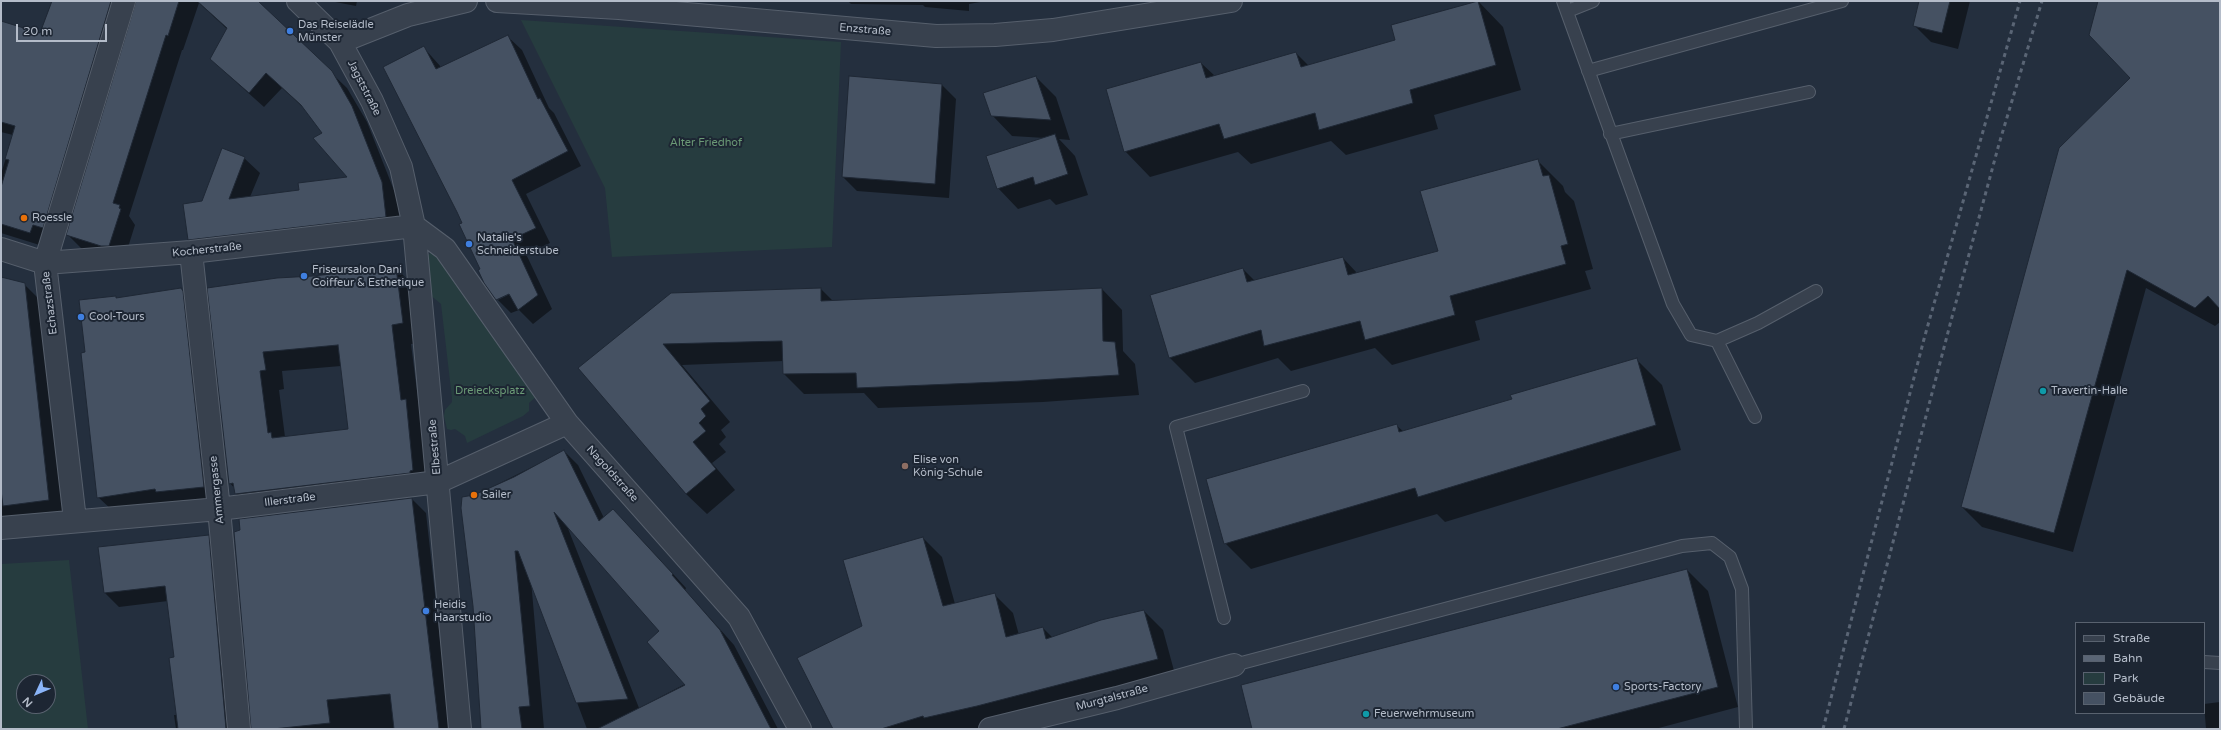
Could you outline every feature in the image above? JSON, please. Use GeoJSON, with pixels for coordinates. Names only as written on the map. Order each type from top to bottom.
{"type":"FeatureCollection","features":[{"type":"Feature","properties":{"kind":"street","name":"Echazstraße"},"geometry":{"type":"LineString","coordinates":[[75,520],[45,263],[124,1]]}},
{"type":"Feature","properties":{"kind":"street","name":"Jagststraße"},"geometry":{"type":"LineString","coordinates":[[298,1],[340,42],[372,101],[401,167]]}},
{"type":"Feature","properties":{"kind":"street"},"geometry":{"type":"LineString","coordinates":[[340,42],[408,15],[466,1]]}},
{"type":"Feature","properties":{"kind":"street","name":"Enzstraße"},"geometry":{"type":"LineString","coordinates":[[497,1],[619,8],[936,36],[995,35],[1053,30],[1231,1]]}},
{"type":"Feature","properties":{"kind":"street","name":"Elbestraße"},"geometry":{"type":"LineString","coordinates":[[401,167],[414,226],[460,729]]}},
{"type":"Feature","properties":{"kind":"street","name":"Kocherstraße"},"geometry":{"type":"LineString","coordinates":[[1,249],[45,263],[191,252],[414,226]]}},
{"type":"Feature","properties":{"kind":"street","name":"Nagoldstraße"},"geometry":{"type":"LineString","coordinates":[[414,226],[445,249],[567,423],[739,617],[800,729]]}},
{"type":"Feature","properties":{"kind":"street","name":"Ammergasse"},"geometry":{"type":"LineString","coordinates":[[191,252],[219,509],[239,729]]}},
{"type":"Feature","properties":{"kind":"street","name":"Illerstraße"},"geometry":{"type":"LineString","coordinates":[[1,528],[75,520],[219,509],[438,482],[567,423]]}},
{"type":"Feature","properties":{"kind":"street","name":"Murgtalstraße"},"geometry":{"type":"LineString","coordinates":[[990,729],[1117,698],[1234,665]]}},
{"type":"Feature","properties":{"kind":"lane"},"geometry":{"type":"LineString","coordinates":[[1593,1],[1566,6],[1610,134],[1673,304],[1691,335],[1717,341],[1758,322],[1816,291]]}},
{"type":"Feature","properties":{"kind":"lane"},"geometry":{"type":"LineString","coordinates":[[1588,71],[1842,1]]}},
{"type":"Feature","properties":{"kind":"lane"},"geometry":{"type":"LineString","coordinates":[[1610,134],[1809,92]]}},
{"type":"Feature","properties":{"kind":"lane"},"geometry":{"type":"LineString","coordinates":[[1717,341],[1755,417]]}},
{"type":"Feature","properties":{"kind":"lane"},"geometry":{"type":"LineString","coordinates":[[1224,618],[1176,427],[1303,391]]}},
{"type":"Feature","properties":{"kind":"lane"},"geometry":{"type":"LineString","coordinates":[[1234,665],[1682,546],[1712,543],[1730,557],[1742,589],[1746,729]]}},
{"type":"Feature","properties":{"kind":"lane"},"geometry":{"type":"LineString","coordinates":[[2205,662],[2220,663]]}},
{"type":"Feature","properties":{"kind":"green space","name":"Alter Friedhof"},"geometry":{"type":"Polygon","coordinates":[[[521,20],[841,42],[832,247],[612,257],[605,188],[521,20]]]}},
{"type":"Feature","properties":{"kind":"green space","name":"Dreiecksplatz"},"geometry":{"type":"Polygon","coordinates":[[[433,251],[538,395],[529,403],[529,411],[523,416],[467,443],[465,436],[455,429],[447,429],[444,416],[445,410],[452,402],[452,398],[441,304],[429,294],[424,258],[433,251]]]}},
{"type":"Feature","properties":{"kind":"green space"},"geometry":{"type":"Polygon","coordinates":[[[69,560],[88,729],[1,729],[1,564],[69,560]]]}},
{"type":"Feature","properties":{"kind":"building"},"geometry":{"type":"Polygon","coordinates":[[[52,1],[111,1],[43,228],[33,225],[30,233],[1,224],[1,187],[9,160],[5,159],[15,126],[1,122],[1,21],[40,33],[52,1]]]}},
{"type":"Feature","properties":{"kind":"building"},"geometry":{"type":"Polygon","coordinates":[[[136,1],[179,1],[168,36],[166,35],[113,203],[120,205],[119,208],[121,209],[109,246],[101,246],[66,235],[136,1]]]}},
{"type":"Feature","properties":{"kind":"building"},"geometry":{"type":"Polygon","coordinates":[[[197,1],[258,1],[332,71],[352,106],[382,182],[386,217],[188,240],[183,204],[202,201],[222,148],[245,157],[229,199],[299,190],[298,183],[347,177],[313,138],[322,133],[301,105],[266,73],[249,93],[210,59],[227,28],[197,1]]]}},
{"type":"Feature","properties":{"kind":"building"},"geometry":{"type":"Polygon","coordinates":[[[1478,1],[1496,65],[1410,90],[1413,103],[1319,130],[1315,113],[1224,139],[1219,124],[1124,152],[1106,89],[1201,62],[1206,78],[1296,52],[1301,67],[1395,40],[1391,25],[1478,1]]]}},
{"type":"Feature","properties":{"kind":"building"},"geometry":{"type":"Polygon","coordinates":[[[1919,1],[1950,1],[1942,33],[1913,26],[1919,1]]]}},
{"type":"Feature","properties":{"kind":"building"},"geometry":{"type":"Polygon","coordinates":[[[2098,1],[2220,1],[2220,309],[2208,296],[2195,308],[2127,270],[2054,533],[1961,507],[2059,148],[2130,78],[2089,35],[2098,1]]]}},
{"type":"Feature","properties":{"kind":"building"},"geometry":{"type":"Polygon","coordinates":[[[508,35],[538,99],[540,98],[568,151],[512,180],[536,228],[512,239],[538,295],[518,310],[509,294],[496,300],[484,283],[478,270],[480,269],[459,224],[462,223],[457,212],[383,67],[424,46],[436,69],[508,35]]]}},
{"type":"Feature","properties":{"kind":"building"},"geometry":{"type":"Polygon","coordinates":[[[849,76],[942,84],[935,184],[842,177],[849,76]]]}},
{"type":"Feature","properties":{"kind":"building"},"geometry":{"type":"Polygon","coordinates":[[[1036,76],[1051,120],[991,116],[983,93],[1036,76]]]}},
{"type":"Feature","properties":{"kind":"building"},"geometry":{"type":"Polygon","coordinates":[[[1055,134],[1068,174],[1035,185],[1033,177],[997,189],[986,156],[1055,134]]]}},
{"type":"Feature","properties":{"kind":"building"},"geometry":{"type":"Polygon","coordinates":[[[1538,159],[1543,176],[1549,175],[1568,244],[1561,246],[1566,264],[1450,296],[1455,315],[1365,340],[1360,321],[1264,346],[1261,330],[1169,358],[1150,295],[1243,268],[1247,282],[1343,257],[1348,275],[1438,251],[1420,191],[1538,159]]]}},
{"type":"Feature","properties":{"kind":"building"},"geometry":{"type":"Polygon","coordinates":[[[396,267],[403,323],[392,325],[401,400],[406,399],[413,470],[410,471],[410,473],[235,494],[233,483],[229,484],[207,288],[277,278],[313,276],[396,267]],[[338,345],[263,352],[266,370],[260,371],[268,433],[271,432],[272,438],[348,429],[338,345]]]}},
{"type":"Feature","properties":{"kind":"building"},"geometry":{"type":"Polygon","coordinates":[[[1,277],[25,283],[49,500],[3,506],[1,490],[1,277]]]}},
{"type":"Feature","properties":{"kind":"building"},"geometry":{"type":"Polygon","coordinates":[[[181,288],[183,291],[204,487],[156,492],[155,489],[97,498],[81,353],[85,352],[79,300],[116,296],[116,298],[181,288]]]}},
{"type":"Feature","properties":{"kind":"building"},"geometry":{"type":"Polygon","coordinates":[[[821,288],[821,301],[1102,288],[1103,341],[1115,342],[1119,375],[857,388],[856,373],[783,374],[782,341],[663,344],[710,401],[701,409],[706,416],[699,423],[706,431],[693,442],[716,469],[686,494],[578,368],[671,293],[821,288]]]}},
{"type":"Feature","properties":{"kind":"building"},"geometry":{"type":"Polygon","coordinates":[[[1637,358],[1656,425],[1418,497],[1415,488],[1224,544],[1206,479],[1397,424],[1399,432],[1512,399],[1510,395],[1637,358]]]}},
{"type":"Feature","properties":{"kind":"building"},"geometry":{"type":"Polygon","coordinates":[[[564,450],[599,521],[613,509],[673,574],[672,575],[720,630],[771,729],[597,729],[685,685],[647,642],[659,631],[554,512],[628,699],[576,703],[518,551],[515,551],[530,706],[519,707],[522,729],[481,729],[473,606],[461,508],[462,497],[474,495],[514,477],[564,450]]]}},
{"type":"Feature","properties":{"kind":"building"},"geometry":{"type":"Polygon","coordinates":[[[412,498],[439,729],[394,729],[390,694],[327,700],[330,723],[273,729],[251,729],[234,532],[240,530],[239,519],[412,498]]]}},
{"type":"Feature","properties":{"kind":"building"},"geometry":{"type":"Polygon","coordinates":[[[209,535],[226,729],[178,729],[169,658],[174,657],[165,586],[104,593],[98,547],[209,535]]]}},
{"type":"Feature","properties":{"kind":"building"},"geometry":{"type":"Polygon","coordinates":[[[923,537],[943,606],[995,593],[1006,637],[1043,627],[1046,639],[1101,620],[1144,610],[1158,659],[977,706],[924,718],[923,716],[881,729],[833,729],[797,658],[862,626],[843,560],[923,537]]]}},
{"type":"Feature","properties":{"kind":"building"},"geometry":{"type":"Polygon","coordinates":[[[1687,569],[1718,687],[1557,729],[1252,729],[1241,685],[1687,569]]]}},
{"type":"Feature","properties":{"kind":"railway"},"geometry":{"type":"LineString","coordinates":[[1823,729],[1924,339],[2020,1]]}},
{"type":"Feature","properties":{"kind":"railway"},"geometry":{"type":"LineString","coordinates":[[1844,729],[1999,144],[2042,1]]}},
{"type":"Feature","properties":{"kind":"place","name":"Das Reiselädle Münster"},"geometry":{"type":"Point","coordinates":[290,31]}},
{"type":"Feature","properties":{"kind":"place","name":"Roessle"},"geometry":{"type":"Point","coordinates":[24,218]}},
{"type":"Feature","properties":{"kind":"place","name":"Natalie's Schneiderstube"},"geometry":{"type":"Point","coordinates":[469,244]}},
{"type":"Feature","properties":{"kind":"place","name":"Friseursalon Dani Coiffeur & Esthetique"},"geometry":{"type":"Point","coordinates":[304,276]}},
{"type":"Feature","properties":{"kind":"place","name":"Cool-Tours"},"geometry":{"type":"Point","coordinates":[81,317]}},
{"type":"Feature","properties":{"kind":"place","name":"Travertin-Halle"},"geometry":{"type":"Point","coordinates":[2043,391]}},
{"type":"Feature","properties":{"kind":"place","name":"Elise von König-Schule"},"geometry":{"type":"Point","coordinates":[905,466]}},
{"type":"Feature","properties":{"kind":"place","name":"Sailer"},"geometry":{"type":"Point","coordinates":[474,495]}},
{"type":"Feature","properties":{"kind":"place","name":"Heidis Haarstudio"},"geometry":{"type":"Point","coordinates":[426,611]}},
{"type":"Feature","properties":{"kind":"place","name":"Sports-Factory"},"geometry":{"type":"Point","coordinates":[1616,687]}},
{"type":"Feature","properties":{"kind":"place","name":"Feuerwehrmuseum"},"geometry":{"type":"Point","coordinates":[1366,714]}}]}
